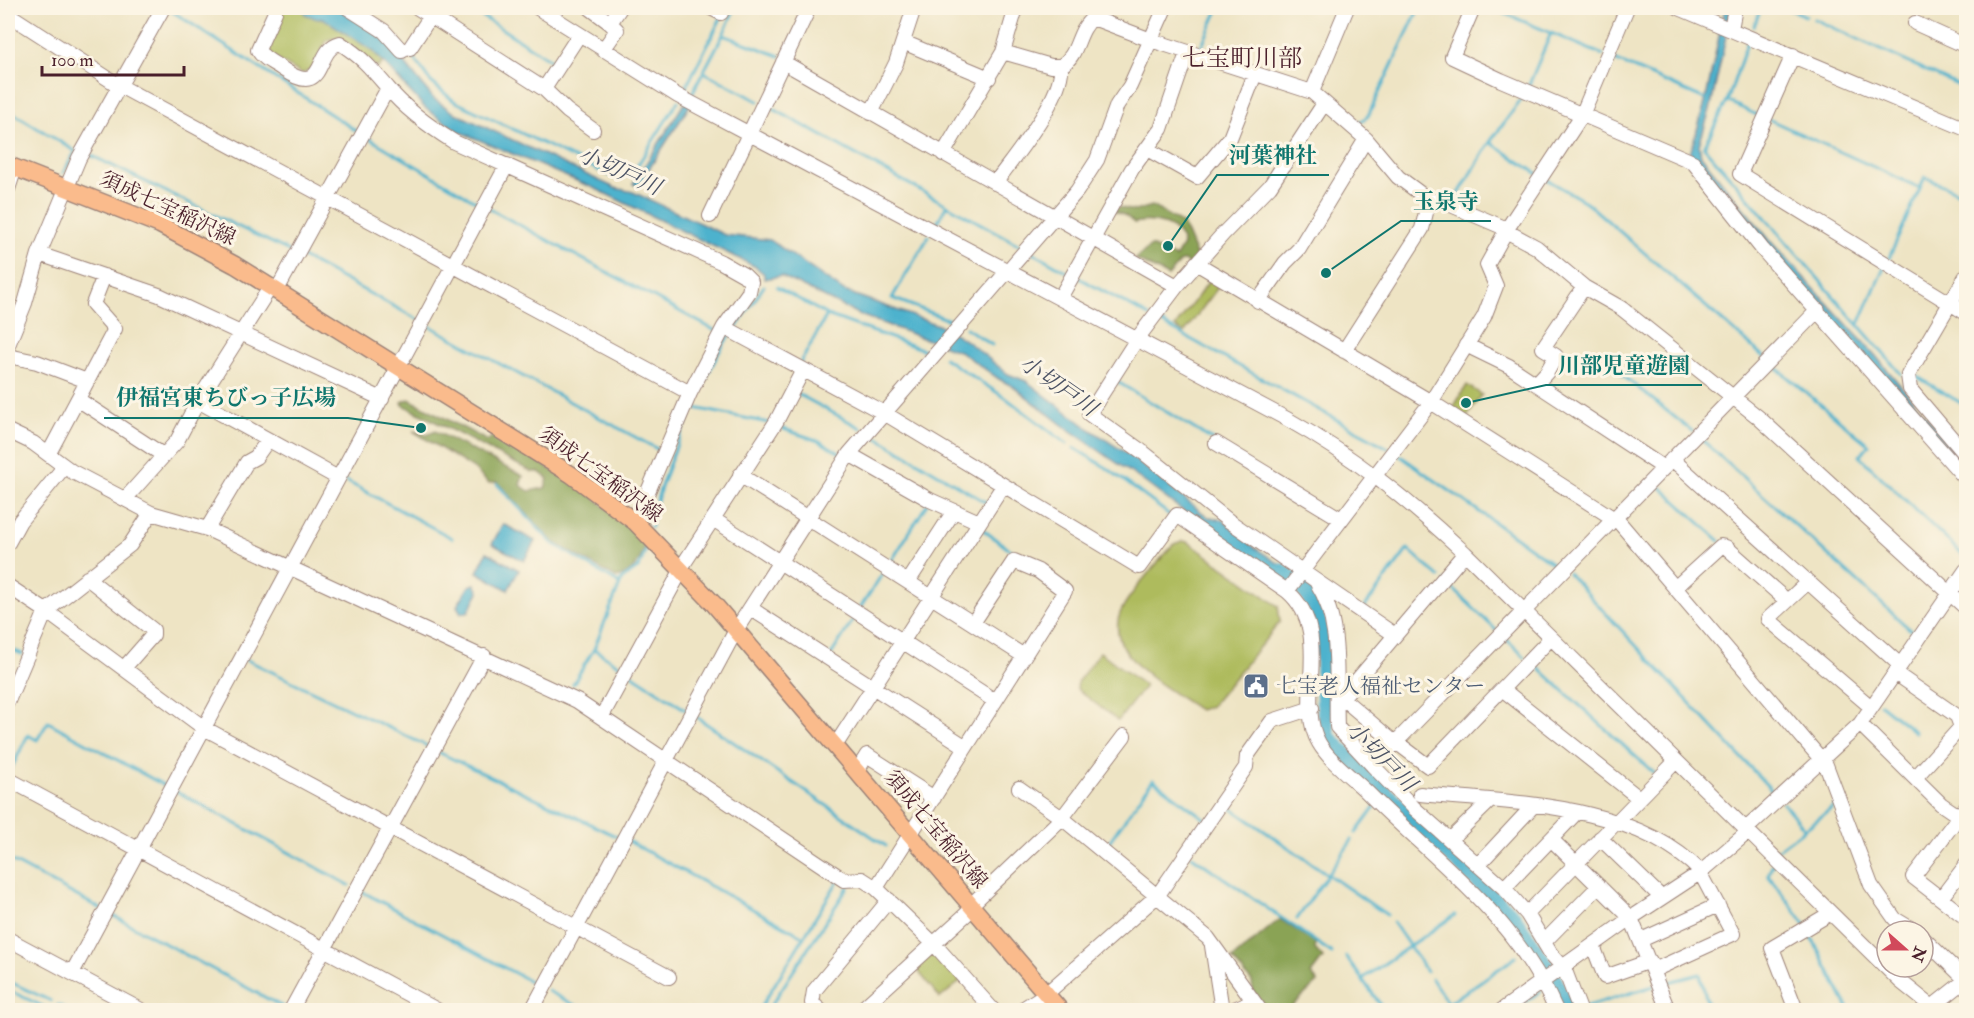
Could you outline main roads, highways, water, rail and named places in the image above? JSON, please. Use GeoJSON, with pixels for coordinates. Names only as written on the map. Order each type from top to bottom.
{"type":"FeatureCollection","features":[{"type":"Feature","properties":{"kind":"main road","name":"須成七宝稲沢線"},"geometry":{"type":"LineString","coordinates":[[11,166],[160,225],[274,288],[572,475],[635,522],[682,568],[736,630],[1060,1011]]}},
{"type":"Feature","properties":{"kind":"water"},"geometry":{"type":"Polygon","coordinates":[[[303,8],[337,8],[366,24],[391,46],[433,98],[453,112],[615,188],[633,192],[725,235],[770,240],[844,291],[946,328],[968,342],[1008,374],[1026,381],[1088,428],[1129,455],[1208,517],[1223,520],[1254,547],[1296,575],[1290,583],[1249,555],[1234,549],[1143,481],[1065,427],[1014,387],[961,352],[860,315],[781,276],[764,279],[764,274],[756,267],[596,189],[458,131],[425,108],[373,51],[323,18],[317,19],[305,14],[303,8]]]}},
{"type":"Feature","properties":{"kind":"water"},"geometry":{"type":"Polygon","coordinates":[[[1725,8],[1732,8],[1711,106],[1699,145],[1701,156],[1773,244],[1875,355],[1966,464],[1966,472],[1872,363],[1766,246],[1690,154],[1705,103],[1725,8]]]}},
{"type":"Feature","properties":{"kind":"water"},"geometry":{"type":"Polygon","coordinates":[[[694,99],[638,186],[633,184],[683,105],[694,99]]]}},
{"type":"Feature","properties":{"kind":"water"},"geometry":{"type":"Polygon","coordinates":[[[503,524],[535,541],[524,561],[492,544],[503,524]]]}},
{"type":"Feature","properties":{"kind":"water"},"geometry":{"type":"Polygon","coordinates":[[[487,552],[519,570],[508,590],[477,572],[487,552]]]}},
{"type":"Feature","properties":{"kind":"water"},"geometry":{"type":"Polygon","coordinates":[[[475,584],[479,592],[468,612],[461,613],[457,606],[469,586],[475,584]]]}},
{"type":"Feature","properties":{"kind":"waterway"},"geometry":{"type":"LineString","coordinates":[[167,8],[358,132]]}},
{"type":"Feature","properties":{"kind":"waterway"},"geometry":{"type":"LineString","coordinates":[[469,8],[555,63]]}},
{"type":"Feature","properties":{"kind":"waterway"},"geometry":{"type":"LineString","coordinates":[[690,97],[735,8]]}},
{"type":"Feature","properties":{"kind":"waterway"},"geometry":{"type":"LineString","coordinates":[[1199,51],[1219,8]]}},
{"type":"Feature","properties":{"kind":"waterway"},"geometry":{"type":"LineString","coordinates":[[1358,124],[1368,116],[1419,8]]}},
{"type":"Feature","properties":{"kind":"waterway"},"geometry":{"type":"LineString","coordinates":[[1492,8],[1603,55]]}},
{"type":"Feature","properties":{"kind":"waterway"},"geometry":{"type":"LineString","coordinates":[[1754,26],[1761,8]]}},
{"type":"Feature","properties":{"kind":"waterway"},"geometry":{"type":"LineString","coordinates":[[1787,8],[1806,16]]}},
{"type":"Feature","properties":{"kind":"waterway"},"geometry":{"type":"LineString","coordinates":[[683,93],[722,16]]}},
{"type":"Feature","properties":{"kind":"waterway"},"geometry":{"type":"LineString","coordinates":[[1814,19],[1966,89]]}},
{"type":"Feature","properties":{"kind":"waterway"},"geometry":{"type":"LineString","coordinates":[[1528,87],[1551,33]]}},
{"type":"Feature","properties":{"kind":"waterway"},"geometry":{"type":"LineString","coordinates":[[723,35],[780,56]]}},
{"type":"Feature","properties":{"kind":"waterway"},"geometry":{"type":"LineString","coordinates":[[1747,43],[1728,99],[1704,147],[1901,374]]}},
{"type":"Feature","properties":{"kind":"waterway"},"geometry":{"type":"LineString","coordinates":[[410,52],[431,82],[454,101],[617,179]]}},
{"type":"Feature","properties":{"kind":"waterway"},"geometry":{"type":"LineString","coordinates":[[1610,58],[1705,99]]}},
{"type":"Feature","properties":{"kind":"waterway"},"geometry":{"type":"LineString","coordinates":[[704,72],[758,101]]}},
{"type":"Feature","properties":{"kind":"waterway"},"geometry":{"type":"LineString","coordinates":[[1524,96],[1490,142],[1538,174]]}},
{"type":"Feature","properties":{"kind":"waterway"},"geometry":{"type":"LineString","coordinates":[[634,171],[678,101]]}},
{"type":"Feature","properties":{"kind":"waterway"},"geometry":{"type":"LineString","coordinates":[[1727,101],[1761,117]]}},
{"type":"Feature","properties":{"kind":"waterway"},"geometry":{"type":"LineString","coordinates":[[768,106],[1021,246]]}},
{"type":"Feature","properties":{"kind":"waterway"},"geometry":{"type":"LineString","coordinates":[[8,110],[75,151]]}},
{"type":"Feature","properties":{"kind":"waterway"},"geometry":{"type":"LineString","coordinates":[[1768,119],[1920,188]]}},
{"type":"Feature","properties":{"kind":"waterway"},"geometry":{"type":"LineString","coordinates":[[367,137],[482,205]]}},
{"type":"Feature","properties":{"kind":"waterway"},"geometry":{"type":"LineString","coordinates":[[1454,202],[1490,142]]}},
{"type":"Feature","properties":{"kind":"waterway"},"geometry":{"type":"LineString","coordinates":[[86,153],[293,253]]}},
{"type":"Feature","properties":{"kind":"waterway"},"geometry":{"type":"LineString","coordinates":[[63,173],[74,154]]}},
{"type":"Feature","properties":{"kind":"waterway"},"geometry":{"type":"LineString","coordinates":[[1889,258],[1925,177],[1966,196]]}},
{"type":"Feature","properties":{"kind":"waterway"},"geometry":{"type":"LineString","coordinates":[[1546,179],[1586,202],[1765,358]]}},
{"type":"Feature","properties":{"kind":"waterway"},"geometry":{"type":"LineString","coordinates":[[935,226],[947,205]]}},
{"type":"Feature","properties":{"kind":"waterway"},"geometry":{"type":"LineString","coordinates":[[488,208],[716,331]]}},
{"type":"Feature","properties":{"kind":"waterway"},"geometry":{"type":"LineString","coordinates":[[929,236],[892,298],[952,321]]}},
{"type":"Feature","properties":{"kind":"waterway"},"geometry":{"type":"LineString","coordinates":[[1032,252],[1069,273]]}},
{"type":"Feature","properties":{"kind":"waterway"},"geometry":{"type":"LineString","coordinates":[[302,257],[419,320]]}},
{"type":"Feature","properties":{"kind":"waterway"},"geometry":{"type":"LineString","coordinates":[[1859,324],[1884,267]]}},
{"type":"Feature","properties":{"kind":"waterway"},"geometry":{"type":"LineString","coordinates":[[1077,277],[1149,316]]}},
{"type":"Feature","properties":{"kind":"waterway"},"geometry":{"type":"LineString","coordinates":[[736,328],[764,286]]}},
{"type":"Feature","properties":{"kind":"waterway"},"geometry":{"type":"LineString","coordinates":[[777,287],[827,315],[930,352]]}},
{"type":"Feature","properties":{"kind":"waterway"},"geometry":{"type":"LineString","coordinates":[[801,362],[827,315]]}},
{"type":"Feature","properties":{"kind":"waterway"},"geometry":{"type":"LineString","coordinates":[[1156,320],[1388,448]]}},
{"type":"Feature","properties":{"kind":"waterway"},"geometry":{"type":"LineString","coordinates":[[426,324],[661,451]]}},
{"type":"Feature","properties":{"kind":"waterway"},"geometry":{"type":"LineString","coordinates":[[966,328],[992,345]]}},
{"type":"Feature","properties":{"kind":"waterway"},"geometry":{"type":"LineString","coordinates":[[651,527],[661,487],[683,428],[709,371],[730,335]]}},
{"type":"Feature","properties":{"kind":"waterway"},"geometry":{"type":"LineString","coordinates":[[944,358],[1007,399],[1067,444]]}},
{"type":"Feature","properties":{"kind":"waterway"},"geometry":{"type":"LineString","coordinates":[[1772,364],[1869,445],[1859,456],[1966,558]]}},
{"type":"Feature","properties":{"kind":"waterway"},"geometry":{"type":"LineString","coordinates":[[1622,375],[1692,431]]}},
{"type":"Feature","properties":{"kind":"waterway"},"geometry":{"type":"LineString","coordinates":[[1916,376],[1966,406]]}},
{"type":"Feature","properties":{"kind":"waterway"},"geometry":{"type":"LineString","coordinates":[[1116,381],[1214,441]]}},
{"type":"Feature","properties":{"kind":"waterway"},"geometry":{"type":"LineString","coordinates":[[796,393],[861,428]]}},
{"type":"Feature","properties":{"kind":"waterway"},"geometry":{"type":"LineString","coordinates":[[695,408],[769,423]]}},
{"type":"Feature","properties":{"kind":"waterway"},"geometry":{"type":"LineString","coordinates":[[778,427],[819,441],[842,454]]}},
{"type":"Feature","properties":{"kind":"waterway"},"geometry":{"type":"LineString","coordinates":[[873,435],[987,503]]}},
{"type":"Feature","properties":{"kind":"waterway"},"geometry":{"type":"LineString","coordinates":[[1700,438],[1915,634]]}},
{"type":"Feature","properties":{"kind":"waterway"},"geometry":{"type":"LineString","coordinates":[[1074,448],[1107,468],[1171,516]]}},
{"type":"Feature","properties":{"kind":"waterway"},"geometry":{"type":"LineString","coordinates":[[1399,455],[1559,568]]}},
{"type":"Feature","properties":{"kind":"waterway"},"geometry":{"type":"LineString","coordinates":[[344,480],[452,538]]}},
{"type":"Feature","properties":{"kind":"waterway"},"geometry":{"type":"LineString","coordinates":[[1656,483],[1720,541]]}},
{"type":"Feature","properties":{"kind":"waterway"},"geometry":{"type":"LineString","coordinates":[[497,484],[552,543],[620,584]]}},
{"type":"Feature","properties":{"kind":"waterway"},"geometry":{"type":"LineString","coordinates":[[889,565],[927,504]]}},
{"type":"Feature","properties":{"kind":"waterway"},"geometry":{"type":"LineString","coordinates":[[982,529],[1018,556]]}},
{"type":"Feature","properties":{"kind":"waterway"},"geometry":{"type":"LineString","coordinates":[[573,684],[594,649],[622,579],[639,567],[647,547]]}},
{"type":"Feature","properties":{"kind":"waterway"},"geometry":{"type":"LineString","coordinates":[[1364,608],[1408,549],[1439,577]]}},
{"type":"Feature","properties":{"kind":"waterway","name":"小切戸川"},"geometry":{"type":"LineString","coordinates":[[1282,571],[1301,587],[1314,606],[1320,626],[1323,647],[1323,692],[1329,738],[1513,916],[1550,971],[1569,1010]]}},
{"type":"Feature","properties":{"kind":"waterway"},"geometry":{"type":"LineString","coordinates":[[860,608],[883,573]]}},
{"type":"Feature","properties":{"kind":"waterway"},"geometry":{"type":"LineString","coordinates":[[1568,573],[1776,795]]}},
{"type":"Feature","properties":{"kind":"waterway"},"geometry":{"type":"LineString","coordinates":[[1445,581],[1498,632]]}},
{"type":"Feature","properties":{"kind":"waterway"},"geometry":{"type":"LineString","coordinates":[[831,655],[855,617]]}},
{"type":"Feature","properties":{"kind":"waterway"},"geometry":{"type":"LineString","coordinates":[[1505,638],[1525,657]]}},
{"type":"Feature","properties":{"kind":"waterway"},"geometry":{"type":"LineString","coordinates":[[8,648],[22,654]]}},
{"type":"Feature","properties":{"kind":"waterway"},"geometry":{"type":"LineString","coordinates":[[594,649],[623,668]]}},
{"type":"Feature","properties":{"kind":"waterway"},"geometry":{"type":"LineString","coordinates":[[245,659],[427,746]]}},
{"type":"Feature","properties":{"kind":"waterway"},"geometry":{"type":"LineString","coordinates":[[1533,663],[1655,774]]}},
{"type":"Feature","properties":{"kind":"waterway"},"geometry":{"type":"LineString","coordinates":[[630,673],[686,710]]}},
{"type":"Feature","properties":{"kind":"waterway"},"geometry":{"type":"LineString","coordinates":[[1880,704],[1915,732]]}},
{"type":"Feature","properties":{"kind":"waterway"},"geometry":{"type":"LineString","coordinates":[[695,716],[886,846]]}},
{"type":"Feature","properties":{"kind":"waterway"},"geometry":{"type":"LineString","coordinates":[[8,775],[28,735],[37,740],[48,722],[167,787]]}},
{"type":"Feature","properties":{"kind":"waterway"},"geometry":{"type":"LineString","coordinates":[[438,752],[618,837]]}},
{"type":"Feature","properties":{"kind":"waterway"},"geometry":{"type":"LineString","coordinates":[[1106,846],[1153,780],[1205,819]]}},
{"type":"Feature","properties":{"kind":"waterway"},"geometry":{"type":"LineString","coordinates":[[174,790],[349,885]]}},
{"type":"Feature","properties":{"kind":"waterway"},"geometry":{"type":"LineString","coordinates":[[1777,850],[1805,829],[1783,803]]}},
{"type":"Feature","properties":{"kind":"waterway"},"geometry":{"type":"LineString","coordinates":[[1805,829],[1836,805]]}},
{"type":"Feature","properties":{"kind":"waterway"},"geometry":{"type":"LineString","coordinates":[[1228,806],[1387,915]]}},
{"type":"Feature","properties":{"kind":"waterway"},"geometry":{"type":"LineString","coordinates":[[1356,833],[1375,807]]}},
{"type":"Feature","properties":{"kind":"waterway"},"geometry":{"type":"LineString","coordinates":[[1297,919],[1352,840]]}},
{"type":"Feature","properties":{"kind":"waterway"},"geometry":{"type":"LineString","coordinates":[[628,841],[804,937]]}},
{"type":"Feature","properties":{"kind":"waterway"},"geometry":{"type":"LineString","coordinates":[[1192,856],[1332,953]]}},
{"type":"Feature","properties":{"kind":"waterway"},"geometry":{"type":"LineString","coordinates":[[8,859],[101,909]]}},
{"type":"Feature","properties":{"kind":"waterway"},"geometry":{"type":"LineString","coordinates":[[1773,864],[1768,875],[1805,924]]}},
{"type":"Feature","properties":{"kind":"waterway"},"geometry":{"type":"LineString","coordinates":[[759,1010],[838,881]]}},
{"type":"Feature","properties":{"kind":"waterway"},"geometry":{"type":"LineString","coordinates":[[768,1010],[848,887]]}},
{"type":"Feature","properties":{"kind":"waterway"},"geometry":{"type":"LineString","coordinates":[[361,891],[539,986]]}},
{"type":"Feature","properties":{"kind":"waterway"},"geometry":{"type":"LineString","coordinates":[[108,913],[283,1007]]}},
{"type":"Feature","properties":{"kind":"waterway"},"geometry":{"type":"LineString","coordinates":[[1362,979],[1455,915]]}},
{"type":"Feature","properties":{"kind":"waterway"},"geometry":{"type":"LineString","coordinates":[[1393,922],[1427,972]]}},
{"type":"Feature","properties":{"kind":"waterway"},"geometry":{"type":"LineString","coordinates":[[1809,932],[1849,1010]]}},
{"type":"Feature","properties":{"kind":"waterway"},"geometry":{"type":"LineString","coordinates":[[1346,957],[1380,1004]]}},
{"type":"Feature","properties":{"kind":"waterway"},"geometry":{"type":"LineString","coordinates":[[1439,1010],[1516,957]]}},
{"type":"Feature","properties":{"kind":"waterway"},"geometry":{"type":"LineString","coordinates":[[1662,984],[1700,974],[1709,1010]]}},
{"type":"Feature","properties":{"kind":"waterway"},"geometry":{"type":"LineString","coordinates":[[1432,979],[1448,1004]]}},
{"type":"Feature","properties":{"kind":"waterway"},"geometry":{"type":"LineString","coordinates":[[8,981],[51,1001]]}},
{"type":"Feature","properties":{"kind":"waterway"},"geometry":{"type":"LineString","coordinates":[[1586,1009],[1585,1007],[1654,986]]}},
{"type":"Feature","properties":{"kind":"waterway"},"geometry":{"type":"LineString","coordinates":[[8,990],[51,1010]]}},
{"type":"Feature","properties":{"kind":"waterway"},"geometry":{"type":"LineString","coordinates":[[548,991],[584,1010]]}},
{"type":"Feature","properties":{"kind":"waterway"},"geometry":{"type":"LineString","coordinates":[[1519,1006],[1541,991]]}},
{"type":"Feature","properties":{"kind":"waterway"},"geometry":{"type":"LineString","coordinates":[[58,1005],[68,1010]]}},
{"type":"Feature","properties":{"kind":"waterway"},"geometry":{"type":"LineString","coordinates":[[1313,1007],[1316,1010]]}},
{"type":"Feature","properties":{"kind":"place","name":"河葉神社"},"geometry":{"type":"Point","coordinates":[1168,246]}},
{"type":"Feature","properties":{"kind":"place","name":"玉泉寺"},"geometry":{"type":"Point","coordinates":[1326,273]}},
{"type":"Feature","properties":{"kind":"place","name":"川部児童遊園"},"geometry":{"type":"Point","coordinates":[1466,403]}},
{"type":"Feature","properties":{"kind":"place","name":"伊福宮東ちびっ子広場"},"geometry":{"type":"Point","coordinates":[421,428]}},
{"type":"Feature","properties":{"kind":"place","name":"七宝老人福祉センター"},"geometry":{"type":"Point","coordinates":[1256,686]}},
{"type":"Feature","properties":{"kind":"district","name":"七宝町川部"},"geometry":{"type":"Point","coordinates":[1242,58]}}]}
